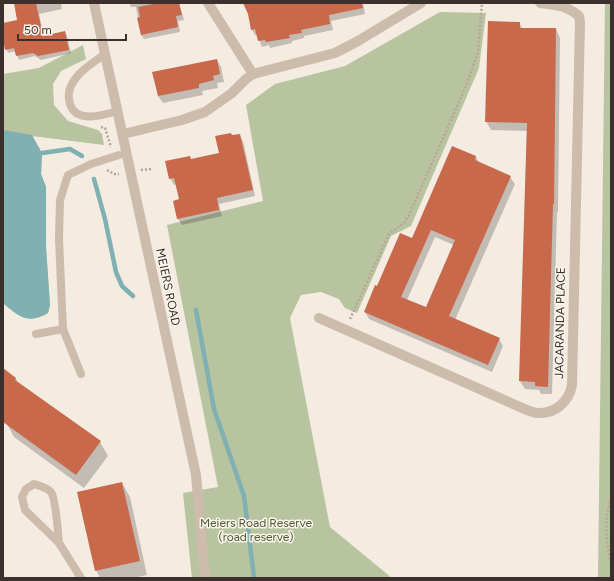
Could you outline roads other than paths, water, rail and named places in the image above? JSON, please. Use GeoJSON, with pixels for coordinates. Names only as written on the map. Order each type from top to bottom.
{"type":"FeatureCollection","features":[{"type":"Feature","properties":{"kind":"street","name":"MEIERS ROAD"},"geometry":{"type":"LineString","coordinates":[[94,3],[196,475],[205,578]]}},
{"type":"Feature","properties":{"kind":"street"},"geometry":{"type":"LineString","coordinates":[[208,3],[253,74]]}},
{"type":"Feature","properties":{"kind":"street"},"geometry":{"type":"LineString","coordinates":[[123,134],[182,120],[205,112],[232,93],[253,74],[335,53],[358,41],[420,3]]}},
{"type":"Feature","properties":{"kind":"street","name":"JACARANDA PLACE"},"geometry":{"type":"LineString","coordinates":[[319,318],[532,412],[547,413],[554,410],[562,404],[571,392],[580,22],[579,16],[571,9],[562,5],[540,3]]}},
{"type":"Feature","properties":{"kind":"lane"},"geometry":{"type":"LineString","coordinates":[[105,54],[80,74],[72,84],[68,95],[71,107],[76,113],[87,116],[100,116],[117,111]]}},
{"type":"Feature","properties":{"kind":"lane"},"geometry":{"type":"LineString","coordinates":[[81,374],[63,329],[59,239],[60,200],[68,175],[91,164],[116,156]]}},
{"type":"Feature","properties":{"kind":"lane"},"geometry":{"type":"LineString","coordinates":[[36,334],[63,329]]}},
{"type":"Feature","properties":{"kind":"lane"},"geometry":{"type":"LineString","coordinates":[[59,543],[52,494],[45,487],[34,484],[26,489],[22,497],[25,510],[59,543],[81,578]]}},
{"type":"Feature","properties":{"kind":"water"},"geometry":{"type":"Polygon","coordinates":[[[3,130],[32,135],[42,153],[41,174],[46,187],[46,247],[50,305],[48,313],[41,317],[29,319],[14,312],[3,303],[3,130]]]}},
{"type":"Feature","properties":{"kind":"waterway"},"geometry":{"type":"LineString","coordinates":[[42,153],[70,149],[82,156]]}},
{"type":"Feature","properties":{"kind":"waterway"},"geometry":{"type":"LineString","coordinates":[[94,179],[105,219],[116,272],[122,286],[133,296]]}},
{"type":"Feature","properties":{"kind":"waterway"},"geometry":{"type":"LineString","coordinates":[[196,310],[214,409],[244,496],[254,578]]}},
{"type":"Feature","properties":{"kind":"park label","name":"Meiers Road Reserve (road reserve)"},"geometry":{"type":"Point","coordinates":[256,530]}}]}
